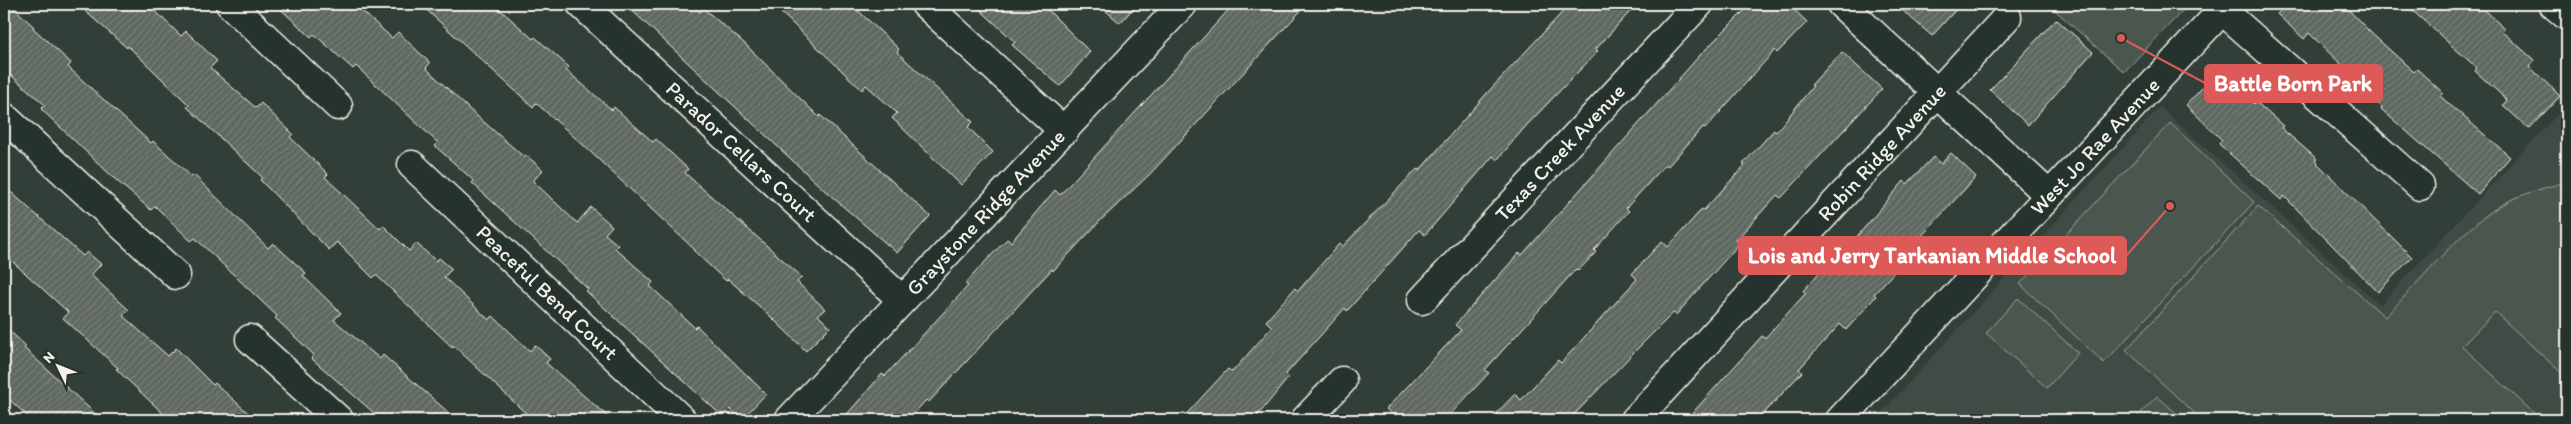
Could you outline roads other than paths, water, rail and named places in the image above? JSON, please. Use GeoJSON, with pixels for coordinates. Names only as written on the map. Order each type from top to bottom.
{"type":"FeatureCollection","features":[{"type":"Feature","properties":{"kind":"street"},"geometry":{"type":"LineString","coordinates":[[230,4],[338,106]]}},
{"type":"Feature","properties":{"kind":"street","name":"Parador Cellars Court"},"geometry":{"type":"LineString","coordinates":[[581,4],[901,299]]}},
{"type":"Feature","properties":{"kind":"street"},"geometry":{"type":"LineString","coordinates":[[924,4],[1064,131]]}},
{"type":"Feature","properties":{"kind":"street","name":"Graystone Ridge Avenue"},"geometry":{"type":"LineString","coordinates":[[789,420],[901,299],[1064,131],[1183,4]]}},
{"type":"Feature","properties":{"kind":"street","name":"Texas Creek Avenue"},"geometry":{"type":"LineString","coordinates":[[1422,300],[1699,4]]}},
{"type":"Feature","properties":{"kind":"street"},"geometry":{"type":"LineString","coordinates":[[1841,4],[2049,195]]}},
{"type":"Feature","properties":{"kind":"street"},"geometry":{"type":"LineString","coordinates":[[2553,4],[2567,16]]}},
{"type":"Feature","properties":{"kind":"street"},"geometry":{"type":"LineString","coordinates":[[2225,7],[2420,186]]}},
{"type":"Feature","properties":{"kind":"street","name":"West Jo Rae Avenue"},"geometry":{"type":"LineString","coordinates":[[1840,420],[2225,7]]}},
{"type":"Feature","properties":{"kind":"street","name":"Robin Ridge Avenue"},"geometry":{"type":"LineString","coordinates":[[1635,420],[2007,17]]}},
{"type":"Feature","properties":{"kind":"street"},"geometry":{"type":"LineString","coordinates":[[4,117],[176,275]]}},
{"type":"Feature","properties":{"kind":"street","name":"Peaceful Bend Court"},"geometry":{"type":"LineString","coordinates":[[412,165],[682,420]]}},
{"type":"Feature","properties":{"kind":"street"},"geometry":{"type":"LineString","coordinates":[[250,339],[339,420]]}},
{"type":"Feature","properties":{"kind":"street"},"geometry":{"type":"LineString","coordinates":[[1305,420],[1342,381]]}},
{"type":"Feature","properties":{"kind":"place","name":"Battle Born Park"},"geometry":{"type":"Point","coordinates":[2121,38]}},
{"type":"Feature","properties":{"kind":"place","name":"Lois and Jerry Tarkanian Middle School"},"geometry":{"type":"Point","coordinates":[2170,206]}}]}
